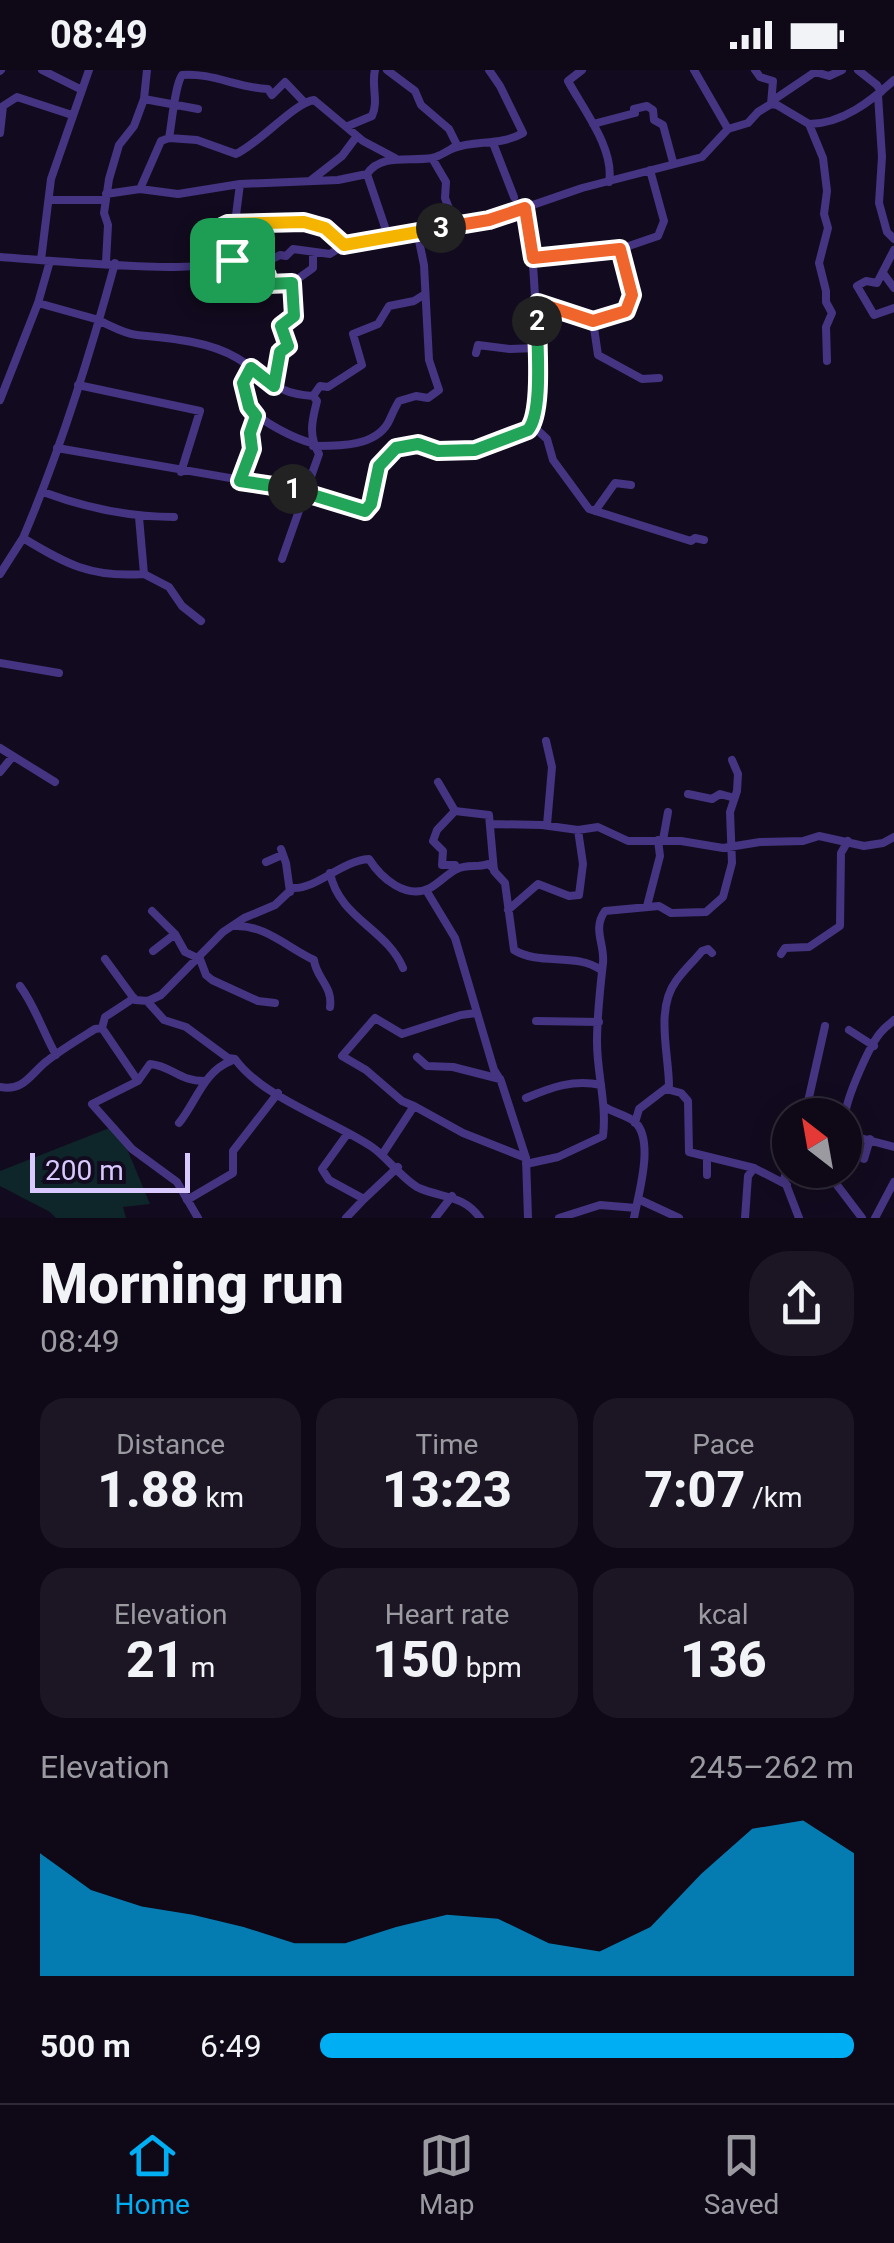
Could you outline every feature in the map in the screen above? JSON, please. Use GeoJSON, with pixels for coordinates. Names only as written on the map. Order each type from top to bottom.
{"type":"FeatureCollection","features":[{"type":"Feature","properties":{"kind":"street"},"geometry":{"type":"LineString","coordinates":[[42,70],[82,90]]}},
{"type":"Feature","properties":{"kind":"street"},"geometry":{"type":"LineString","coordinates":[[0,400],[38,303],[51,179],[89,70]]}},
{"type":"Feature","properties":{"kind":"street"},"geometry":{"type":"LineString","coordinates":[[0,574],[23,538],[42,492],[99,321],[110,263],[106,197],[118,146],[134,126],[144,99],[147,70]]}},
{"type":"Feature","properties":{"kind":"street"},"geometry":{"type":"LineString","coordinates":[[348,126],[372,116],[376,106],[372,87],[375,70]]}},
{"type":"Feature","properties":{"kind":"street"},"geometry":{"type":"LineString","coordinates":[[387,70],[415,91],[421,106],[449,129],[457,144],[452,149]]}},
{"type":"Feature","properties":{"kind":"street"},"geometry":{"type":"LineString","coordinates":[[140,189],[161,141],[197,140],[236,154],[258,142],[304,102],[319,102],[357,136],[406,161],[512,140],[523,133],[489,70]]}},
{"type":"Feature","properties":{"kind":"street"},"geometry":{"type":"LineString","coordinates":[[582,70],[568,81],[609,164],[609,182]]}},
{"type":"Feature","properties":{"kind":"street"},"geometry":{"type":"LineString","coordinates":[[694,70],[728,129]]}},
{"type":"Feature","properties":{"kind":"street"},"geometry":{"type":"LineString","coordinates":[[755,70],[760,77],[773,81],[772,102]]}},
{"type":"Feature","properties":{"kind":"street"},"geometry":{"type":"LineString","coordinates":[[0,257],[168,267],[232,260],[247,268],[260,267],[280,255],[286,256],[292,249],[330,254],[344,245],[489,220],[673,162],[705,156],[728,129],[748,124],[758,112],[816,72],[830,76],[842,70]]}},
{"type":"Feature","properties":{"kind":"street"},"geometry":{"type":"LineString","coordinates":[[858,70],[878,84],[879,203],[887,232],[894,239]]}},
{"type":"Feature","properties":{"kind":"street"},"geometry":{"type":"LineString","coordinates":[[168,138],[177,103],[176,84],[185,74],[246,89],[268,90],[272,96],[285,82],[304,102]]}},
{"type":"Feature","properties":{"kind":"street"},"geometry":{"type":"LineString","coordinates":[[810,124],[832,121],[876,98],[894,80]]}},
{"type":"Feature","properties":{"kind":"street"},"geometry":{"type":"LineString","coordinates":[[0,133],[3,106],[17,97],[72,115]]}},
{"type":"Feature","properties":{"kind":"street"},"geometry":{"type":"LineString","coordinates":[[144,99],[198,108]]}},
{"type":"Feature","properties":{"kind":"street"},"geometry":{"type":"LineString","coordinates":[[772,102],[810,124],[823,158],[828,228],[819,263],[826,302],[832,313],[827,324],[828,361]]}},
{"type":"Feature","properties":{"kind":"street"},"geometry":{"type":"LineString","coordinates":[[592,124],[635,114],[634,110],[648,106],[653,110],[654,120],[664,125],[673,162]]}},
{"type":"Feature","properties":{"kind":"street"},"geometry":{"type":"LineString","coordinates":[[310,181],[342,156],[357,136]]}},
{"type":"Feature","properties":{"kind":"street"},"geometry":{"type":"LineString","coordinates":[[493,142],[514,196]]}},
{"type":"Feature","properties":{"kind":"street"},"geometry":{"type":"LineString","coordinates":[[881,145],[894,150]]}},
{"type":"Feature","properties":{"kind":"street"},"geometry":{"type":"LineString","coordinates":[[50,200],[106,197],[140,189],[178,194],[240,184],[338,180],[367,174],[372,166],[395,158]]}},
{"type":"Feature","properties":{"kind":"street"},"geometry":{"type":"LineString","coordinates":[[432,158],[446,182],[445,198],[456,224]]}},
{"type":"Feature","properties":{"kind":"street"},"geometry":{"type":"LineString","coordinates":[[533,258],[620,249],[658,236],[664,222],[650,170]]}},
{"type":"Feature","properties":{"kind":"street"},"geometry":{"type":"LineString","coordinates":[[367,174],[388,236]]}},
{"type":"Feature","properties":{"kind":"street"},"geometry":{"type":"LineString","coordinates":[[236,223],[240,184]]}},
{"type":"Feature","properties":{"kind":"street"},"geometry":{"type":"LineString","coordinates":[[525,208],[533,258],[532,284],[538,303],[538,405],[532,426]]}},
{"type":"Feature","properties":{"kind":"street"},"geometry":{"type":"LineString","coordinates":[[201,264],[220,228],[236,223],[304,222],[325,228],[344,245]]}},
{"type":"Feature","properties":{"kind":"street"},"geometry":{"type":"LineString","coordinates":[[251,368],[243,386],[256,416],[295,439],[313,444],[374,440],[399,401],[416,396],[428,398],[439,390],[428,360],[417,231]]}},
{"type":"Feature","properties":{"kind":"street"},"geometry":{"type":"LineString","coordinates":[[538,303],[593,321],[623,313],[630,304],[630,277],[620,249]]}},
{"type":"Feature","properties":{"kind":"street"},"geometry":{"type":"LineString","coordinates":[[894,250],[877,283],[859,284],[859,293],[874,316],[894,308]]}},
{"type":"Feature","properties":{"kind":"street"},"geometry":{"type":"LineString","coordinates":[[260,267],[268,284],[292,283],[313,268],[313,254]]}},
{"type":"Feature","properties":{"kind":"street"},"geometry":{"type":"LineString","coordinates":[[883,272],[894,288]]}},
{"type":"Feature","properties":{"kind":"street"},"geometry":{"type":"LineString","coordinates":[[274,386],[280,352],[288,346],[281,326],[294,316],[292,283]]}},
{"type":"Feature","properties":{"kind":"street"},"geometry":{"type":"LineString","coordinates":[[313,396],[320,386],[328,387],[362,365],[353,334],[378,324],[389,306],[414,301],[425,294]]}},
{"type":"Feature","properties":{"kind":"street"},"geometry":{"type":"LineString","coordinates":[[38,303],[136,336],[152,334],[181,339],[226,352],[274,386],[296,396],[313,396]]}},
{"type":"Feature","properties":{"kind":"street"},"geometry":{"type":"LineString","coordinates":[[593,321],[598,355],[642,379],[659,378]]}},
{"type":"Feature","properties":{"kind":"street"},"geometry":{"type":"LineString","coordinates":[[476,353],[478,345],[537,348]]}},
{"type":"Feature","properties":{"kind":"street"},"geometry":{"type":"LineString","coordinates":[[78,385],[200,411],[180,472]]}},
{"type":"Feature","properties":{"kind":"street"},"geometry":{"type":"LineString","coordinates":[[282,560],[319,454],[313,444],[311,420],[317,401],[313,396]]}},
{"type":"Feature","properties":{"kind":"street"},"geometry":{"type":"LineString","coordinates":[[240,481],[252,449],[250,433],[256,416]]}},
{"type":"Feature","properties":{"kind":"street"},"geometry":{"type":"LineString","coordinates":[[57,448],[305,491],[365,511],[371,504],[382,456],[396,448],[418,444],[438,451],[475,450],[532,426]]}},
{"type":"Feature","properties":{"kind":"street"},"geometry":{"type":"LineString","coordinates":[[532,426],[544,434],[559,469],[595,511],[691,540],[704,540]]}},
{"type":"Feature","properties":{"kind":"street"},"geometry":{"type":"LineString","coordinates":[[595,511],[614,483],[631,485]]}},
{"type":"Feature","properties":{"kind":"street"},"geometry":{"type":"LineString","coordinates":[[42,492],[86,508],[129,512],[139,517],[174,517]]}},
{"type":"Feature","properties":{"kind":"street"},"geometry":{"type":"LineString","coordinates":[[139,517],[144,574]]}},
{"type":"Feature","properties":{"kind":"street"},"geometry":{"type":"LineString","coordinates":[[23,538],[69,566],[118,576],[144,574],[169,586],[182,606],[201,621]]}},
{"type":"Feature","properties":{"kind":"street"},"geometry":{"type":"LineString","coordinates":[[0,663],[59,673]]}},
{"type":"Feature","properties":{"kind":"street"},"geometry":{"type":"LineString","coordinates":[[546,741],[552,782],[548,825]]}},
{"type":"Feature","properties":{"kind":"street"},"geometry":{"type":"LineString","coordinates":[[0,748],[55,782]]}},
{"type":"Feature","properties":{"kind":"street"},"geometry":{"type":"LineString","coordinates":[[0,772],[13,756]]}},
{"type":"Feature","properties":{"kind":"street"},"geometry":{"type":"LineString","coordinates":[[476,1014],[460,1015],[402,1034],[375,1018],[342,1056],[366,1070],[402,1101],[526,1161],[558,1156],[602,1136],[602,915],[610,909],[647,906],[680,914],[706,912],[723,897],[732,863],[731,802],[737,796],[738,774],[732,760]]}},
{"type":"Feature","properties":{"kind":"street"},"geometry":{"type":"LineString","coordinates":[[438,782],[455,811]]}},
{"type":"Feature","properties":{"kind":"street"},"geometry":{"type":"LineString","coordinates":[[688,794],[712,799],[720,794],[731,802]]}},
{"type":"Feature","properties":{"kind":"street"},"geometry":{"type":"LineString","coordinates":[[455,811],[487,813],[494,869]]}},
{"type":"Feature","properties":{"kind":"street"},"geometry":{"type":"LineString","coordinates":[[453,870],[455,865],[442,865],[443,851],[433,841],[437,830],[455,811]]}},
{"type":"Feature","properties":{"kind":"street"},"geometry":{"type":"LineString","coordinates":[[647,906],[668,812]]}},
{"type":"Feature","properties":{"kind":"street"},"geometry":{"type":"LineString","coordinates":[[490,824],[598,828],[628,842],[661,840],[730,847],[818,836],[848,841],[853,846],[874,845],[894,836]]}},
{"type":"Feature","properties":{"kind":"street"},"geometry":{"type":"LineString","coordinates":[[508,910],[538,884],[578,896],[583,864],[578,830]]}},
{"type":"Feature","properties":{"kind":"street"},"geometry":{"type":"LineString","coordinates":[[781,954],[785,948],[809,946],[840,926],[847,884],[842,849],[848,841]]}},
{"type":"Feature","properties":{"kind":"street"},"geometry":{"type":"LineString","coordinates":[[266,862],[281,852],[290,892]]}},
{"type":"Feature","properties":{"kind":"street"},"geometry":{"type":"LineString","coordinates":[[147,1001],[161,995],[234,926],[267,910],[295,887],[308,888],[330,873],[368,859],[376,871],[403,890],[426,890],[453,870],[487,864],[505,883],[516,952],[586,962],[602,970]]}},
{"type":"Feature","properties":{"kind":"street"},"geometry":{"type":"LineString","coordinates":[[330,873],[332,886],[346,908],[388,944],[403,968]]}},
{"type":"Feature","properties":{"kind":"street"},"geometry":{"type":"LineString","coordinates":[[426,890],[455,938],[476,1014],[526,1161],[528,1218]]}},
{"type":"Feature","properties":{"kind":"street"},"geometry":{"type":"LineString","coordinates":[[152,911],[175,934],[185,952],[200,959],[212,980],[258,1001],[275,1003]]}},
{"type":"Feature","properties":{"kind":"street"},"geometry":{"type":"LineString","coordinates":[[245,922],[314,960],[331,993],[330,1007]]}},
{"type":"Feature","properties":{"kind":"street"},"geometry":{"type":"LineString","coordinates":[[153,951],[175,934]]}},
{"type":"Feature","properties":{"kind":"street"},"geometry":{"type":"LineString","coordinates":[[636,1122],[639,1109],[669,1086],[666,1008],[672,989],[702,951],[712,952]]}},
{"type":"Feature","properties":{"kind":"street"},"geometry":{"type":"LineString","coordinates":[[105,959],[134,998],[147,1001],[164,1020],[186,1027],[235,1060],[244,1073],[382,1155],[420,1188],[452,1196],[480,1218]]}},
{"type":"Feature","properties":{"kind":"street"},"geometry":{"type":"LineString","coordinates":[[20,986],[56,1055]]}},
{"type":"Feature","properties":{"kind":"street"},"geometry":{"type":"LineString","coordinates":[[134,998],[104,1017],[102,1028],[138,1081]]}},
{"type":"Feature","properties":{"kind":"street"},"geometry":{"type":"LineString","coordinates":[[848,1098],[881,1031],[894,1020]]}},
{"type":"Feature","properties":{"kind":"street"},"geometry":{"type":"LineString","coordinates":[[536,1021],[599,1022]]}},
{"type":"Feature","properties":{"kind":"street"},"geometry":{"type":"LineString","coordinates":[[808,1098],[826,1026]]}},
{"type":"Feature","properties":{"kind":"street"},"geometry":{"type":"LineString","coordinates":[[0,1087],[10,1089],[26,1082],[56,1055],[102,1028]]}},
{"type":"Feature","properties":{"kind":"street"},"geometry":{"type":"LineString","coordinates":[[848,1030],[874,1046]]}},
{"type":"Feature","properties":{"kind":"street"},"geometry":{"type":"LineString","coordinates":[[417,1057],[427,1066],[453,1067],[500,1079]]}},
{"type":"Feature","properties":{"kind":"street"},"geometry":{"type":"LineString","coordinates":[[179,1123],[205,1081],[220,1065],[235,1060]]}},
{"type":"Feature","properties":{"kind":"street"},"geometry":{"type":"LineString","coordinates":[[198,1218],[172,1177],[132,1149],[92,1104],[138,1081],[146,1067],[154,1063],[186,1081],[205,1081]]}},
{"type":"Feature","properties":{"kind":"street"},"geometry":{"type":"LineString","coordinates":[[526,1098],[561,1084],[584,1081],[601,1085]]}},
{"type":"Feature","properties":{"kind":"street"},"geometry":{"type":"LineString","coordinates":[[666,1090],[681,1093],[688,1101],[690,1152],[754,1168],[772,1177]]}},
{"type":"Feature","properties":{"kind":"street"},"geometry":{"type":"LineString","coordinates":[[187,1200],[234,1173],[233,1150],[278,1092]]}},
{"type":"Feature","properties":{"kind":"street"},"geometry":{"type":"LineString","coordinates":[[382,1155],[414,1106]]}},
{"type":"Feature","properties":{"kind":"street"},"geometry":{"type":"LineString","coordinates":[[605,1108],[636,1122],[641,1131],[644,1184],[636,1208]]}},
{"type":"Feature","properties":{"kind":"street"},"geometry":{"type":"LineString","coordinates":[[348,1134],[325,1163],[323,1173],[364,1199]]}},
{"type":"Feature","properties":{"kind":"street"},"geometry":{"type":"LineString","coordinates":[[862,1137],[894,1147]]}},
{"type":"Feature","properties":{"kind":"street"},"geometry":{"type":"LineString","coordinates":[[864,1158],[870,1139]]}},
{"type":"Feature","properties":{"kind":"street"},"geometry":{"type":"LineString","coordinates":[[707,1158],[707,1175]]}},
{"type":"Feature","properties":{"kind":"street"},"geometry":{"type":"LineString","coordinates":[[346,1218],[398,1168]]}},
{"type":"Feature","properties":{"kind":"street"},"geometry":{"type":"LineString","coordinates":[[746,1218],[748,1176],[754,1168]]}},
{"type":"Feature","properties":{"kind":"street"},"geometry":{"type":"LineString","coordinates":[[876,1218],[894,1182]]}},
{"type":"Feature","properties":{"kind":"street"},"geometry":{"type":"LineString","coordinates":[[788,1188],[799,1218]]}},
{"type":"Feature","properties":{"kind":"street"},"geometry":{"type":"LineString","coordinates":[[840,1188],[862,1218]]}},
{"type":"Feature","properties":{"kind":"street"},"geometry":{"type":"LineString","coordinates":[[435,1218],[452,1196]]}},
{"type":"Feature","properties":{"kind":"street"},"geometry":{"type":"LineString","coordinates":[[559,1218],[600,1205],[678,1218]]}},
{"type":"Feature","properties":{"kind":"green space"},"geometry":{"type":"Polygon","coordinates":[[[117,1125],[150,1204],[123,1207],[126,1218],[56,1218],[0,1186],[0,1171],[117,1125]]]}},
{"type":"Feature","properties":{"kind":"route"},"geometry":{"type":"LineString","coordinates":[[525,208],[533,258],[620,249],[632,295],[626,311],[600,321],[580,319],[538,303],[538,401],[532,426],[475,450],[438,451],[418,444],[396,448],[379,466],[371,504],[361,511],[305,491],[240,481],[252,449],[250,433],[256,416],[249,407],[243,383],[251,368],[274,386],[280,352],[288,346],[281,326],[294,316],[292,283],[268,284],[260,267],[247,268],[232,260],[201,264],[220,228],[228,224],[304,222],[325,228],[344,245],[489,220],[525,208]]}}]}
